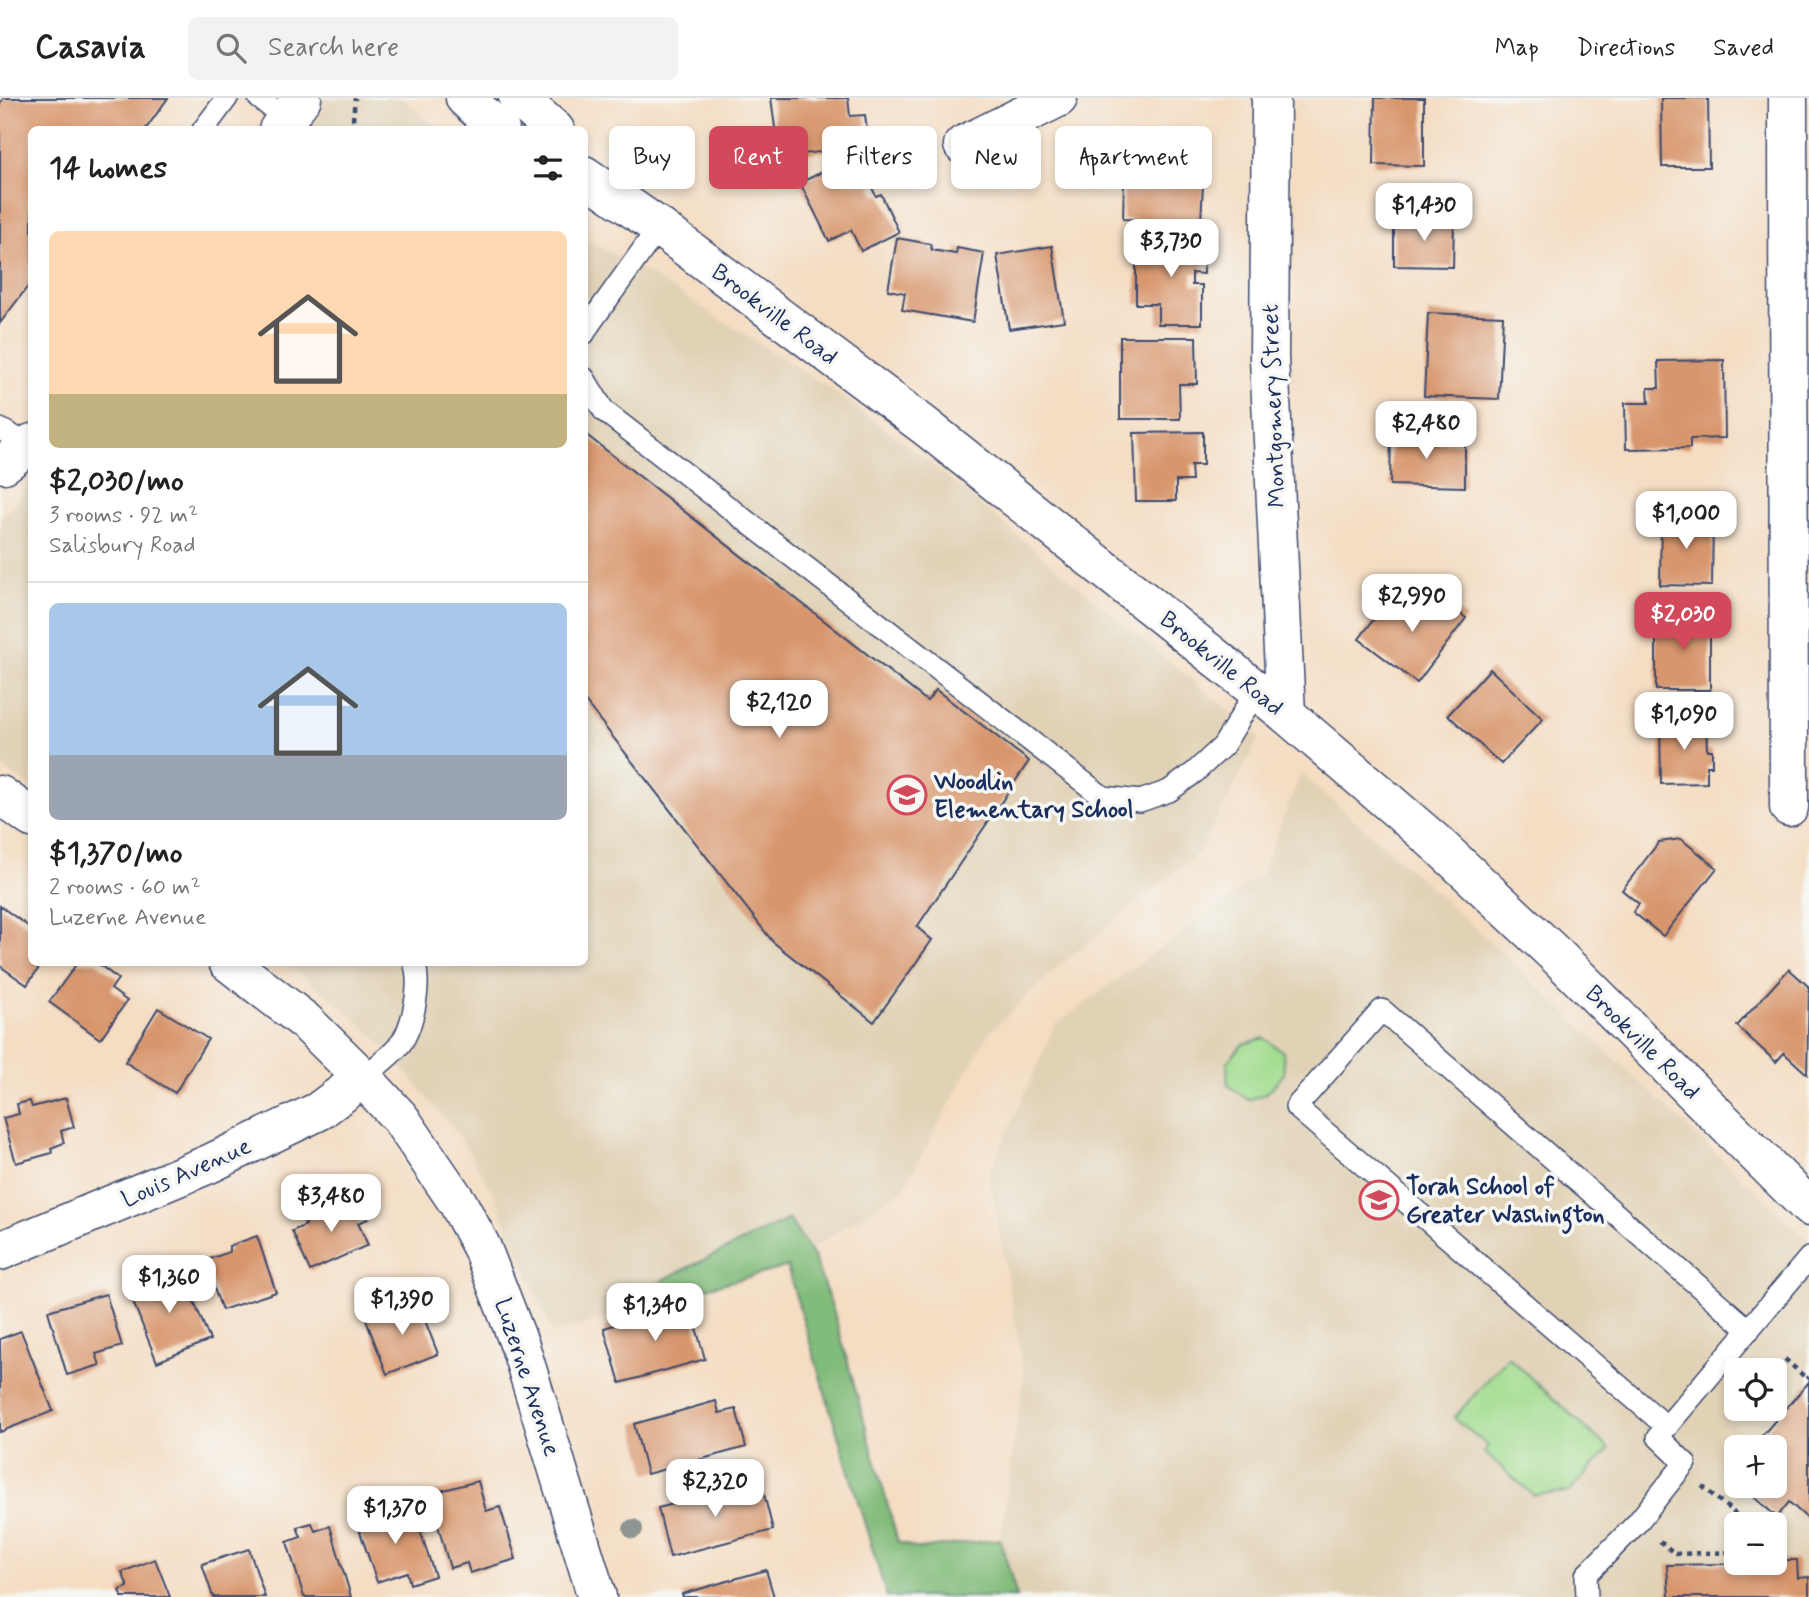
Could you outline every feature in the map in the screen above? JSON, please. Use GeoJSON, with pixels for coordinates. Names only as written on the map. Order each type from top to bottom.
{"type":"FeatureCollection","features":[{"type":"Feature","properties":{"kind":"street"},"geometry":{"type":"LineString","coordinates":[[465,98],[496,126]]}},
{"type":"Feature","properties":{"kind":"street"},"geometry":{"type":"LineString","coordinates":[[518,98],[550,126]]}},
{"type":"Feature","properties":{"kind":"street"},"geometry":{"type":"LineString","coordinates":[[1001,126],[1058,98]]}},
{"type":"Feature","properties":{"kind":"street","name":"Montgomery Street"},"geometry":{"type":"LineString","coordinates":[[1271,98],[1269,357],[1286,714]]}},
{"type":"Feature","properties":{"kind":"street"},"geometry":{"type":"LineString","coordinates":[[1788,98],[1789,807]]}},
{"type":"Feature","properties":{"kind":"street","name":"Brookville Road"},"geometry":{"type":"LineString","coordinates":[[588,176],[925,426],[1286,714],[1435,842],[1547,947],[1809,1207]]}},
{"type":"Feature","properties":{"kind":"street"},"geometry":{"type":"LineString","coordinates":[[0,795],[28,815]]}},
{"type":"Feature","properties":{"kind":"street","name":"Luzerne Avenue"},"geometry":{"type":"LineString","coordinates":[[233,966],[306,1021],[400,1118],[428,1158],[482,1248],[520,1346],[597,1597]]}},
{"type":"Feature","properties":{"kind":"street","name":"Louis Avenue"},"geometry":{"type":"LineString","coordinates":[[0,1251],[208,1164],[319,1111],[363,1078]]}},
{"type":"Feature","properties":{"kind":"lane"},"geometry":{"type":"LineString","coordinates":[[206,126],[227,98]]}},
{"type":"Feature","properties":{"kind":"lane"},"geometry":{"type":"LineString","coordinates":[[588,327],[659,227]]}},
{"type":"Feature","properties":{"kind":"lane"},"geometry":{"type":"LineString","coordinates":[[588,385],[604,411],[1103,797],[1140,801],[1169,791],[1223,746],[1256,690]]}},
{"type":"Feature","properties":{"kind":"lane"},"geometry":{"type":"LineString","coordinates":[[363,1078],[398,1047],[411,1022],[419,975],[416,966]]}},
{"type":"Feature","properties":{"kind":"lane"},"geometry":{"type":"LineString","coordinates":[[1667,1427],[1296,1107],[1382,1010],[1749,1330]]}},
{"type":"Feature","properties":{"kind":"lane"},"geometry":{"type":"LineString","coordinates":[[1587,1597],[1586,1575],[1637,1523],[1685,1463],[1658,1437],[1809,1258]]}},
{"type":"Feature","properties":{"kind":"path"},"geometry":{"type":"LineString","coordinates":[[352,126],[355,98]]}},
{"type":"Feature","properties":{"kind":"path"},"geometry":{"type":"LineString","coordinates":[[1787,1360],[1807,1379],[1809,1377]]}},
{"type":"Feature","properties":{"kind":"path"},"geometry":{"type":"LineString","coordinates":[[1700,1485],[1733,1512]]}},
{"type":"Feature","properties":{"kind":"path"},"geometry":{"type":"LineString","coordinates":[[1637,1523],[1675,1553],[1724,1552]]}},
{"type":"Feature","properties":{"kind":"shaded area"},"geometry":{"type":"Polygon","coordinates":[[[322,98],[401,98],[435,126],[299,126],[322,98]]]}},
{"type":"Feature","properties":{"kind":"shaded area","name":"Woodlin Elementary School"},"geometry":{"type":"Polygon","coordinates":[[[588,241],[654,277],[840,395],[924,458],[1260,737],[1198,853],[1059,966],[988,1034],[903,1189],[780,1269],[553,1333],[493,1193],[458,1134],[376,1038],[328,995],[288,966],[588,966],[588,241]]]}},
{"type":"Feature","properties":{"kind":"shaded area"},"geometry":{"type":"Polygon","coordinates":[[[28,487],[28,785],[0,766],[0,519],[28,487]]]}},
{"type":"Feature","properties":{"kind":"shaded area","name":"Torah School of Greater Washington"},"geometry":{"type":"Polygon","coordinates":[[[1301,773],[1454,908],[1809,1241],[1809,1597],[1017,1597],[1000,1539],[1024,1375],[989,1174],[1055,1025],[1261,874],[1301,773]]]}},
{"type":"Feature","properties":{"kind":"green space"},"geometry":{"type":"Polygon","coordinates":[[[1264,1038],[1283,1052],[1284,1074],[1266,1094],[1248,1100],[1228,1085],[1227,1062],[1243,1044],[1264,1038]]]}},
{"type":"Feature","properties":{"kind":"green space"},"geometry":{"type":"Polygon","coordinates":[[[789,1219],[814,1258],[834,1313],[898,1542],[918,1549],[1000,1539],[1017,1597],[887,1597],[787,1267],[632,1307],[666,1278],[789,1219]]]}},
{"type":"Feature","properties":{"kind":"green space"},"geometry":{"type":"Polygon","coordinates":[[[1508,1357],[1609,1449],[1569,1492],[1533,1495],[1484,1452],[1488,1446],[1454,1418],[1508,1357]]]}},
{"type":"Feature","properties":{"kind":"building"},"geometry":{"type":"Polygon","coordinates":[[[4,98],[168,98],[148,126],[28,126],[28,286],[0,323],[0,103],[4,98]]]}},
{"type":"Feature","properties":{"kind":"building"},"geometry":{"type":"Polygon","coordinates":[[[771,98],[848,98],[850,116],[865,115],[866,126],[822,126],[822,152],[808,153],[808,126],[775,126],[771,98]]]}},
{"type":"Feature","properties":{"kind":"building"},"geometry":{"type":"Polygon","coordinates":[[[1375,98],[1424,98],[1424,166],[1374,165],[1375,98]]]}},
{"type":"Feature","properties":{"kind":"building"},"geometry":{"type":"Polygon","coordinates":[[[1661,98],[1708,98],[1709,167],[1662,167],[1661,98]]]}},
{"type":"Feature","properties":{"kind":"building"},"geometry":{"type":"Polygon","coordinates":[[[822,172],[822,189],[872,189],[876,196],[881,194],[899,232],[861,251],[851,230],[829,241],[803,189],[808,189],[808,179],[822,172]]]}},
{"type":"Feature","properties":{"kind":"building"},"geometry":{"type":"Polygon","coordinates":[[[1124,189],[1203,189],[1201,222],[1123,219],[1124,189]]]}},
{"type":"Feature","properties":{"kind":"building"},"geometry":{"type":"Polygon","coordinates":[[[1394,220],[1454,221],[1453,267],[1394,266],[1394,220]]]}},
{"type":"Feature","properties":{"kind":"building"},"geometry":{"type":"Polygon","coordinates":[[[897,238],[930,244],[932,250],[956,254],[957,248],[984,253],[973,322],[902,310],[905,293],[888,290],[897,238]]]}},
{"type":"Feature","properties":{"kind":"building"},"geometry":{"type":"Polygon","coordinates":[[[1203,240],[1204,274],[1192,273],[1192,285],[1202,285],[1202,324],[1158,324],[1158,304],[1136,304],[1136,241],[1203,240]]]}},
{"type":"Feature","properties":{"kind":"building"},"geometry":{"type":"Polygon","coordinates":[[[1052,246],[1064,321],[1009,329],[997,255],[1052,246]]]}},
{"type":"Feature","properties":{"kind":"building"},"geometry":{"type":"Polygon","coordinates":[[[1428,313],[1503,316],[1499,399],[1424,396],[1428,313]]]}},
{"type":"Feature","properties":{"kind":"building"},"geometry":{"type":"Polygon","coordinates":[[[1120,337],[1196,337],[1197,384],[1179,384],[1180,419],[1120,419],[1120,337]]]}},
{"type":"Feature","properties":{"kind":"building"},"geometry":{"type":"Polygon","coordinates":[[[1724,360],[1725,438],[1690,439],[1690,448],[1626,449],[1625,403],[1649,403],[1648,388],[1659,388],[1658,361],[1724,360]]]}},
{"type":"Feature","properties":{"kind":"building"},"geometry":{"type":"Polygon","coordinates":[[[1203,432],[1203,465],[1191,465],[1192,481],[1176,481],[1176,501],[1136,501],[1134,433],[1203,432]]]}},
{"type":"Feature","properties":{"kind":"building"},"geometry":{"type":"Polygon","coordinates":[[[1391,432],[1433,432],[1433,443],[1465,443],[1465,487],[1390,485],[1391,432]]]}},
{"type":"Feature","properties":{"kind":"building","name":"Woodlin Elementary School"},"geometry":{"type":"Polygon","coordinates":[[[588,436],[927,701],[936,690],[1029,761],[917,927],[932,940],[874,1022],[773,942],[588,705],[588,436]]]}},
{"type":"Feature","properties":{"kind":"building"},"geometry":{"type":"Polygon","coordinates":[[[1661,516],[1713,517],[1712,586],[1660,585],[1661,516]]]}},
{"type":"Feature","properties":{"kind":"building"},"geometry":{"type":"Polygon","coordinates":[[[1395,591],[1426,615],[1439,597],[1466,618],[1417,683],[1359,639],[1395,591]]]}},
{"type":"Feature","properties":{"kind":"building"},"geometry":{"type":"Polygon","coordinates":[[[1656,614],[1710,614],[1710,690],[1656,690],[1656,614]]]}},
{"type":"Feature","properties":{"kind":"building"},"geometry":{"type":"Polygon","coordinates":[[[1490,669],[1543,719],[1501,764],[1448,715],[1490,669]]]}},
{"type":"Feature","properties":{"kind":"building"},"geometry":{"type":"Polygon","coordinates":[[[1706,719],[1707,750],[1712,750],[1712,766],[1707,766],[1707,783],[1661,784],[1660,720],[1706,719]]]}},
{"type":"Feature","properties":{"kind":"building"},"geometry":{"type":"Polygon","coordinates":[[[1681,839],[1717,868],[1663,936],[1633,912],[1639,904],[1622,890],[1659,842],[1681,839]]]}},
{"type":"Feature","properties":{"kind":"building"},"geometry":{"type":"Polygon","coordinates":[[[0,906],[28,926],[28,966],[40,966],[27,985],[0,966],[0,906]]]}},
{"type":"Feature","properties":{"kind":"building"},"geometry":{"type":"Polygon","coordinates":[[[75,966],[101,966],[118,979],[111,989],[127,1001],[100,1039],[49,1002],[75,966]]]}},
{"type":"Feature","properties":{"kind":"building"},"geometry":{"type":"Polygon","coordinates":[[[1789,969],[1809,987],[1807,1074],[1784,1053],[1776,1062],[1737,1026],[1789,969]]]}},
{"type":"Feature","properties":{"kind":"building"},"geometry":{"type":"Polygon","coordinates":[[[158,1008],[208,1039],[175,1093],[125,1062],[158,1008]]]}},
{"type":"Feature","properties":{"kind":"building"},"geometry":{"type":"Polygon","coordinates":[[[66,1098],[74,1127],[61,1131],[64,1143],[51,1148],[52,1153],[16,1163],[3,1118],[19,1114],[17,1104],[30,1101],[32,1107],[66,1098]]]}},
{"type":"Feature","properties":{"kind":"building"},"geometry":{"type":"Polygon","coordinates":[[[359,1200],[368,1219],[358,1223],[368,1245],[310,1271],[292,1231],[306,1225],[302,1216],[327,1204],[331,1212],[359,1200]]]}},
{"type":"Feature","properties":{"kind":"building"},"geometry":{"type":"Polygon","coordinates":[[[257,1236],[276,1292],[222,1310],[204,1261],[229,1252],[229,1246],[257,1236]]]}},
{"type":"Feature","properties":{"kind":"building"},"geometry":{"type":"Polygon","coordinates":[[[181,1270],[210,1340],[157,1362],[130,1294],[146,1287],[142,1279],[157,1274],[159,1279],[181,1270]]]}},
{"type":"Feature","properties":{"kind":"building"},"geometry":{"type":"Polygon","coordinates":[[[106,1294],[122,1346],[96,1354],[100,1365],[67,1375],[48,1311],[106,1294]]]}},
{"type":"Feature","properties":{"kind":"building"},"geometry":{"type":"Polygon","coordinates":[[[417,1300],[438,1354],[387,1374],[366,1320],[417,1300]]]}},
{"type":"Feature","properties":{"kind":"building"},"geometry":{"type":"Polygon","coordinates":[[[689,1303],[705,1359],[620,1383],[604,1328],[689,1303]]]}},
{"type":"Feature","properties":{"kind":"building"},"geometry":{"type":"Polygon","coordinates":[[[21,1331],[53,1411],[0,1432],[0,1339],[21,1331]]]}},
{"type":"Feature","properties":{"kind":"building"},"geometry":{"type":"Polygon","coordinates":[[[1809,1382],[1809,1520],[1789,1502],[1781,1512],[1771,1512],[1755,1498],[1787,1498],[1787,1435],[1763,1435],[1775,1421],[1787,1421],[1787,1407],[1809,1382]]]}},
{"type":"Feature","properties":{"kind":"building"},"geometry":{"type":"Polygon","coordinates":[[[716,1401],[719,1413],[736,1409],[746,1447],[647,1474],[634,1424],[716,1401]]]}},
{"type":"Feature","properties":{"kind":"building"},"geometry":{"type":"Polygon","coordinates":[[[478,1481],[486,1511],[500,1507],[516,1559],[470,1573],[467,1563],[450,1568],[429,1494],[478,1481]]]}},
{"type":"Feature","properties":{"kind":"building"},"geometry":{"type":"Polygon","coordinates":[[[761,1482],[773,1530],[670,1557],[658,1508],[761,1482]]]}},
{"type":"Feature","properties":{"kind":"building"},"geometry":{"type":"Polygon","coordinates":[[[400,1505],[405,1521],[416,1518],[435,1576],[410,1584],[407,1572],[377,1582],[356,1520],[400,1505]]]}},
{"type":"Feature","properties":{"kind":"building"},"geometry":{"type":"Polygon","coordinates":[[[312,1523],[315,1531],[330,1526],[351,1597],[304,1597],[287,1542],[301,1537],[297,1527],[312,1523]]]}},
{"type":"Feature","properties":{"kind":"building"},"geometry":{"type":"Polygon","coordinates":[[[249,1549],[265,1597],[213,1597],[202,1564],[249,1549]]]}},
{"type":"Feature","properties":{"kind":"building"},"geometry":{"type":"Polygon","coordinates":[[[155,1559],[170,1597],[122,1597],[120,1590],[128,1587],[122,1572],[155,1559]]]}},
{"type":"Feature","properties":{"kind":"building"},"geometry":{"type":"Polygon","coordinates":[[[1787,1560],[1797,1560],[1798,1578],[1809,1577],[1809,1597],[1669,1597],[1667,1565],[1724,1564],[1724,1575],[1787,1575],[1787,1560]]]}},
{"type":"Feature","properties":{"kind":"building"},"geometry":{"type":"Polygon","coordinates":[[[766,1570],[774,1597],[683,1597],[682,1594],[766,1570]]]}},
{"type":"Feature","properties":{"kind":"place","name":"Woodlin Elementary School"},"geometry":{"type":"Point","coordinates":[907,795]}},
{"type":"Feature","properties":{"kind":"place","name":"Torah School of Greater Washington"},"geometry":{"type":"Point","coordinates":[1379,1200]}}]}
